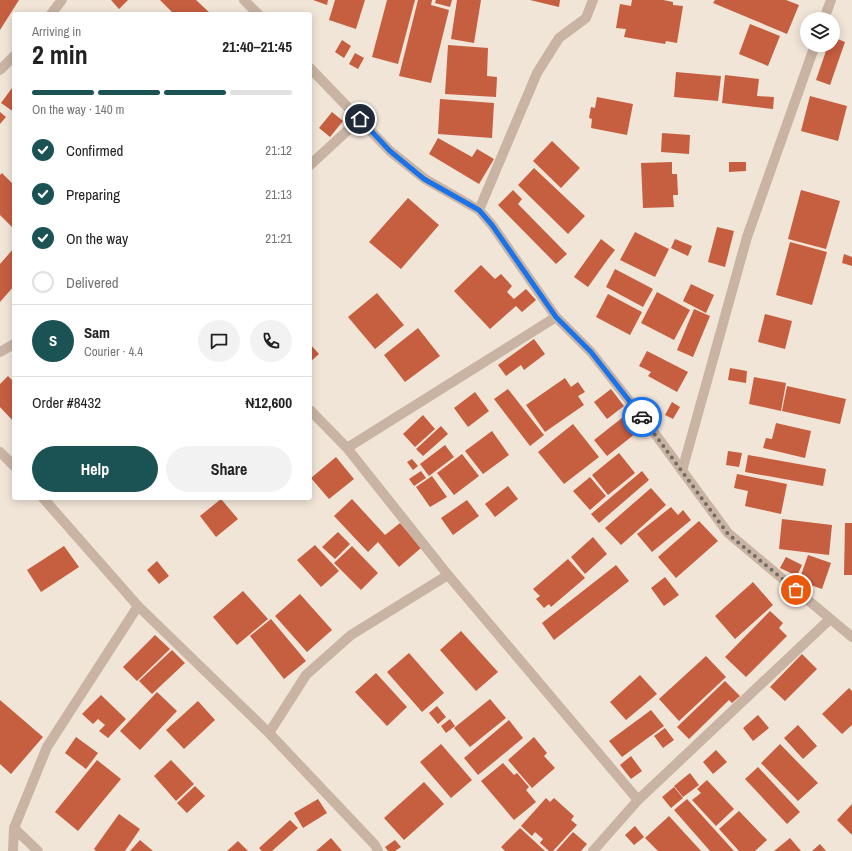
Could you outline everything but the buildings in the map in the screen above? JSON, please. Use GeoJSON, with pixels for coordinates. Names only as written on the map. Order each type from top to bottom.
{"type":"FeatureCollection","features":[{"type":"Feature","properties":{"kind":"street"},"geometry":{"type":"LineString","coordinates":[[53,12],[62,0]]}},
{"type":"Feature","properties":{"kind":"street"},"geometry":{"type":"LineString","coordinates":[[244,0],[256,12]]}},
{"type":"Feature","properties":{"kind":"street"},"geometry":{"type":"LineString","coordinates":[[479,210],[537,73],[559,38],[586,18],[593,0]]}},
{"type":"Feature","properties":{"kind":"street"},"geometry":{"type":"LineString","coordinates":[[827,12],[831,0]]}},
{"type":"Feature","properties":{"kind":"street"},"geometry":{"type":"LineString","coordinates":[[682,471],[748,237],[813,52]]}},
{"type":"Feature","properties":{"kind":"street"},"geometry":{"type":"LineString","coordinates":[[0,70],[12,58]]}},
{"type":"Feature","properties":{"kind":"street"},"geometry":{"type":"LineString","coordinates":[[312,70],[390,151],[424,179],[479,210],[492,225],[556,317],[591,352],[650,427],[728,534],[852,637]]}},
{"type":"Feature","properties":{"kind":"street"},"geometry":{"type":"LineString","coordinates":[[312,163],[360,119]]}},
{"type":"Feature","properties":{"kind":"street"},"geometry":{"type":"LineString","coordinates":[[346,448],[556,317]]}},
{"type":"Feature","properties":{"kind":"street"},"geometry":{"type":"LineString","coordinates":[[0,352],[12,345]]}},
{"type":"Feature","properties":{"kind":"street"},"geometry":{"type":"LineString","coordinates":[[312,412],[346,448],[448,575],[638,800]]}},
{"type":"Feature","properties":{"kind":"street"},"geometry":{"type":"LineString","coordinates":[[0,452],[12,464]]}},
{"type":"Feature","properties":{"kind":"street"},"geometry":{"type":"LineString","coordinates":[[45,500],[138,606],[270,733],[375,845],[378,851]]}},
{"type":"Feature","properties":{"kind":"street"},"geometry":{"type":"LineString","coordinates":[[270,733],[306,675],[351,635],[448,575]]}},
{"type":"Feature","properties":{"kind":"street"},"geometry":{"type":"LineString","coordinates":[[14,851],[14,828],[47,747],[138,606]]}},
{"type":"Feature","properties":{"kind":"street"},"geometry":{"type":"LineString","coordinates":[[593,851],[638,800],[830,619]]}},
{"type":"Feature","properties":{"kind":"street"},"geometry":{"type":"LineString","coordinates":[[14,828],[38,851]]}},
{"type":"Feature","properties":{"kind":"way so far"},"geometry":{"type":"LineString","coordinates":[[642,417],[728,534],[796,590]]}},
{"type":"Feature","properties":{"kind":"route"},"geometry":{"type":"LineString","coordinates":[[360,119],[390,151],[424,179],[479,210],[492,225],[556,317],[591,352],[642,417]]}}]}
